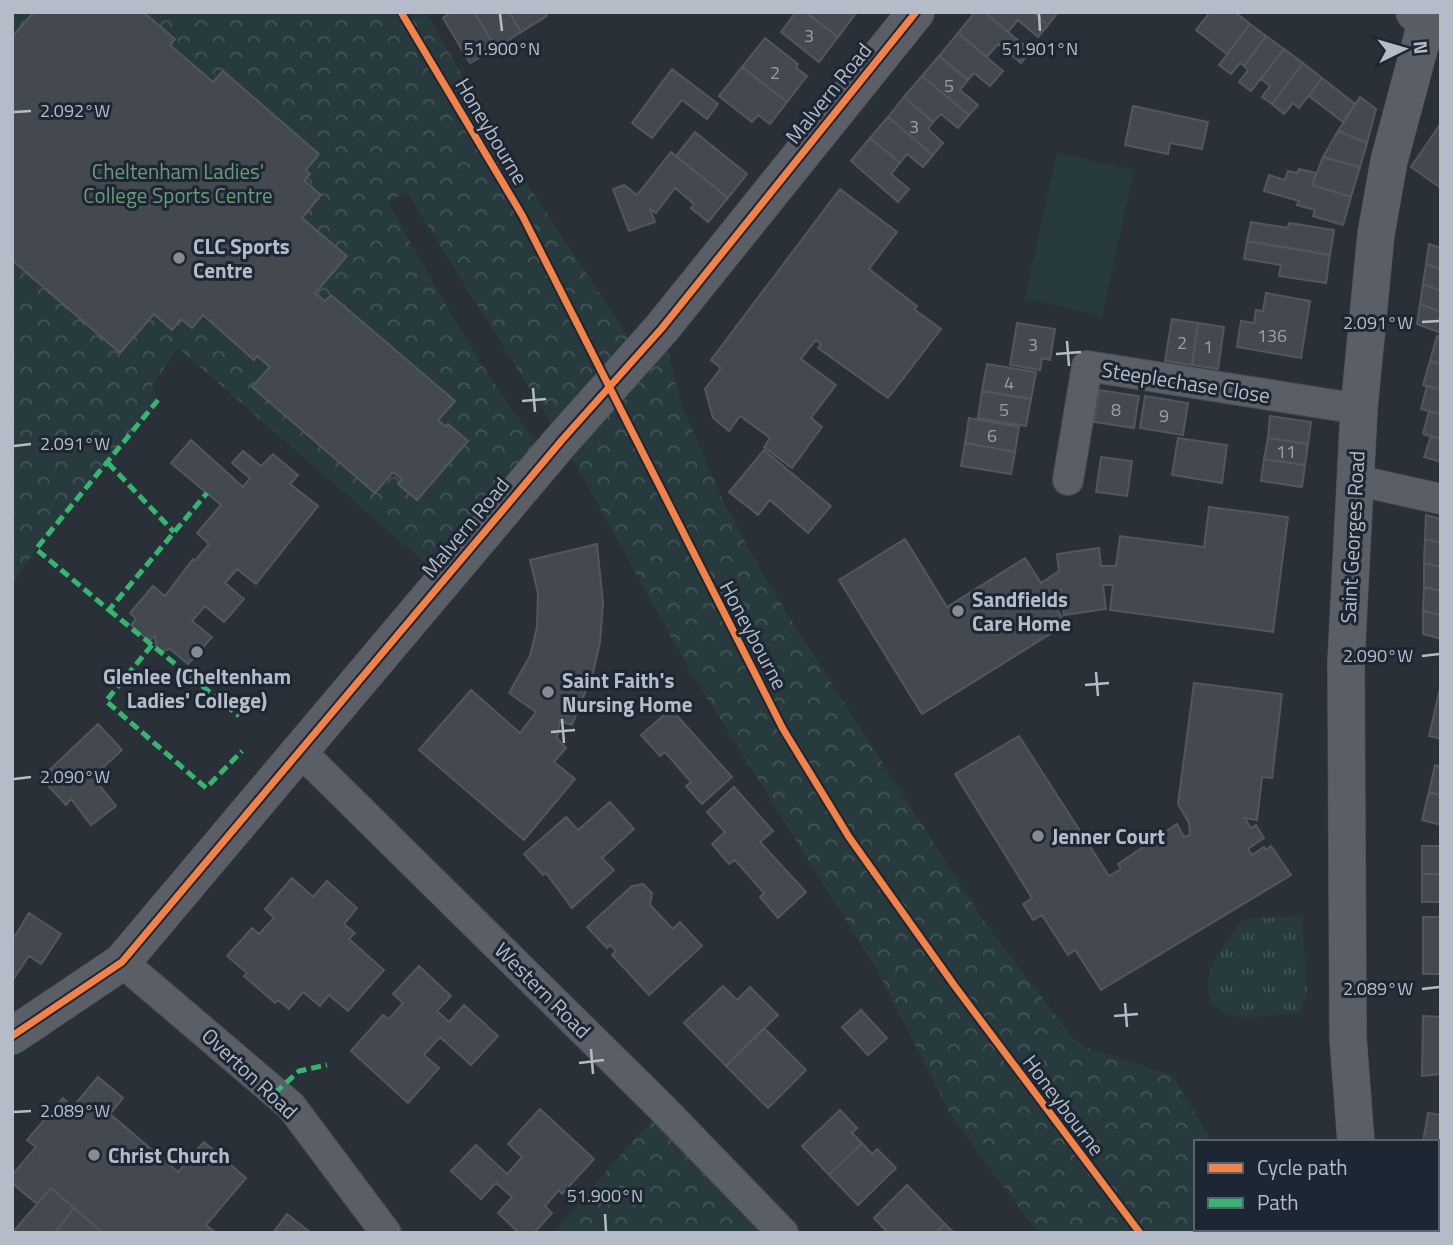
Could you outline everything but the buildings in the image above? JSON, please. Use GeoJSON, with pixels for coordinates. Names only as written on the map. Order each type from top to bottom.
{"type":"FeatureCollection","features":[{"type":"Feature","properties":{"kind":"street","name":"Malvern Road"},"geometry":{"type":"LineString","coordinates":[[12,1036],[122,962],[299,750],[632,362],[916,12]]}},
{"type":"Feature","properties":{"kind":"street","name":"Saint Georges Road"},"geometry":{"type":"LineString","coordinates":[[1356,1140],[1348,1038],[1346,661],[1359,409],[1376,234],[1389,161],[1428,19]]}},
{"type":"Feature","properties":{"kind":"street","name":"Steeplechase Close"},"geometry":{"type":"LineString","coordinates":[[1068,480],[1087,366],[1359,409]]}},
{"type":"Feature","properties":{"kind":"street"},"geometry":{"type":"LineString","coordinates":[[1355,480],[1441,499]]}},
{"type":"Feature","properties":{"kind":"street","name":"Western Road"},"geometry":{"type":"LineString","coordinates":[[299,750],[663,1108],[783,1233]]}},
{"type":"Feature","properties":{"kind":"street","name":"Overton Road"},"geometry":{"type":"LineString","coordinates":[[122,962],[291,1106],[386,1233]]}},
{"type":"Feature","properties":{"kind":"green space","name":"Cheltenham Ladies' College Sports Centre"},"geometry":{"type":"Polygon","coordinates":[[[12,12],[426,12],[501,144],[639,353],[662,328],[681,403],[723,501],[770,587],[983,920],[1071,1036],[1084,1047],[1172,1075],[1211,1140],[1194,1140],[1194,1231],[1267,1233],[1038,1233],[952,1117],[877,970],[689,669],[562,440],[406,191],[388,202],[483,366],[548,457],[444,579],[178,348],[152,386],[158,400],[36,549],[12,585],[12,12]]]}},
{"type":"Feature","properties":{"kind":"green space"},"geometry":{"type":"Polygon","coordinates":[[[1057,153],[1134,170],[1102,316],[1025,298],[1057,153]]]}},
{"type":"Feature","properties":{"kind":"green space"},"geometry":{"type":"Polygon","coordinates":[[[1302,916],[1307,995],[1299,1013],[1245,1017],[1228,1014],[1215,1006],[1209,995],[1208,982],[1212,968],[1227,940],[1244,919],[1302,916]]]}},
{"type":"Feature","properties":{"kind":"green space"},"geometry":{"type":"Polygon","coordinates":[[[662,1108],[783,1233],[553,1233],[662,1108]]]}},
{"type":"Feature","properties":{"kind":"marked path"},"geometry":{"type":"LineString","coordinates":[[158,400],[36,549],[109,610],[207,493]]}},
{"type":"Feature","properties":{"kind":"marked path"},"geometry":{"type":"LineString","coordinates":[[108,463],[174,532]]}},
{"type":"Feature","properties":{"kind":"marked path"},"geometry":{"type":"LineString","coordinates":[[109,610],[239,716]]}},
{"type":"Feature","properties":{"kind":"marked path"},"geometry":{"type":"LineString","coordinates":[[152,645],[106,701],[206,788],[242,751]]}},
{"type":"Feature","properties":{"kind":"marked path"},"geometry":{"type":"LineString","coordinates":[[275,1093],[299,1071],[327,1065]]}},
{"type":"Feature","properties":{"kind":"cycle path","name":"Honeybourne"},"geometry":{"type":"LineString","coordinates":[[401,12],[522,215],[783,729],[849,837],[954,985],[1140,1233]]}},
{"type":"Feature","properties":{"kind":"cycle path"},"geometry":{"type":"LineString","coordinates":[[12,1036],[122,962],[562,440],[662,328],[916,12]]}},
{"type":"Feature","properties":{"kind":"place","name":"CLC Sports Centre"},"geometry":{"type":"Point","coordinates":[179,258]}},
{"type":"Feature","properties":{"kind":"place","name":"Sandfields Care Home"},"geometry":{"type":"Point","coordinates":[958,611]}},
{"type":"Feature","properties":{"kind":"place","name":"Glenlee (Cheltenham Ladies' College)"},"geometry":{"type":"Point","coordinates":[197,652]}},
{"type":"Feature","properties":{"kind":"place","name":"Saint Faith's Nursing Home"},"geometry":{"type":"Point","coordinates":[548,692]}},
{"type":"Feature","properties":{"kind":"place","name":"Jenner Court"},"geometry":{"type":"Point","coordinates":[1038,836]}},
{"type":"Feature","properties":{"kind":"place","name":"Christ Church"},"geometry":{"type":"Point","coordinates":[94,1155]}}]}
